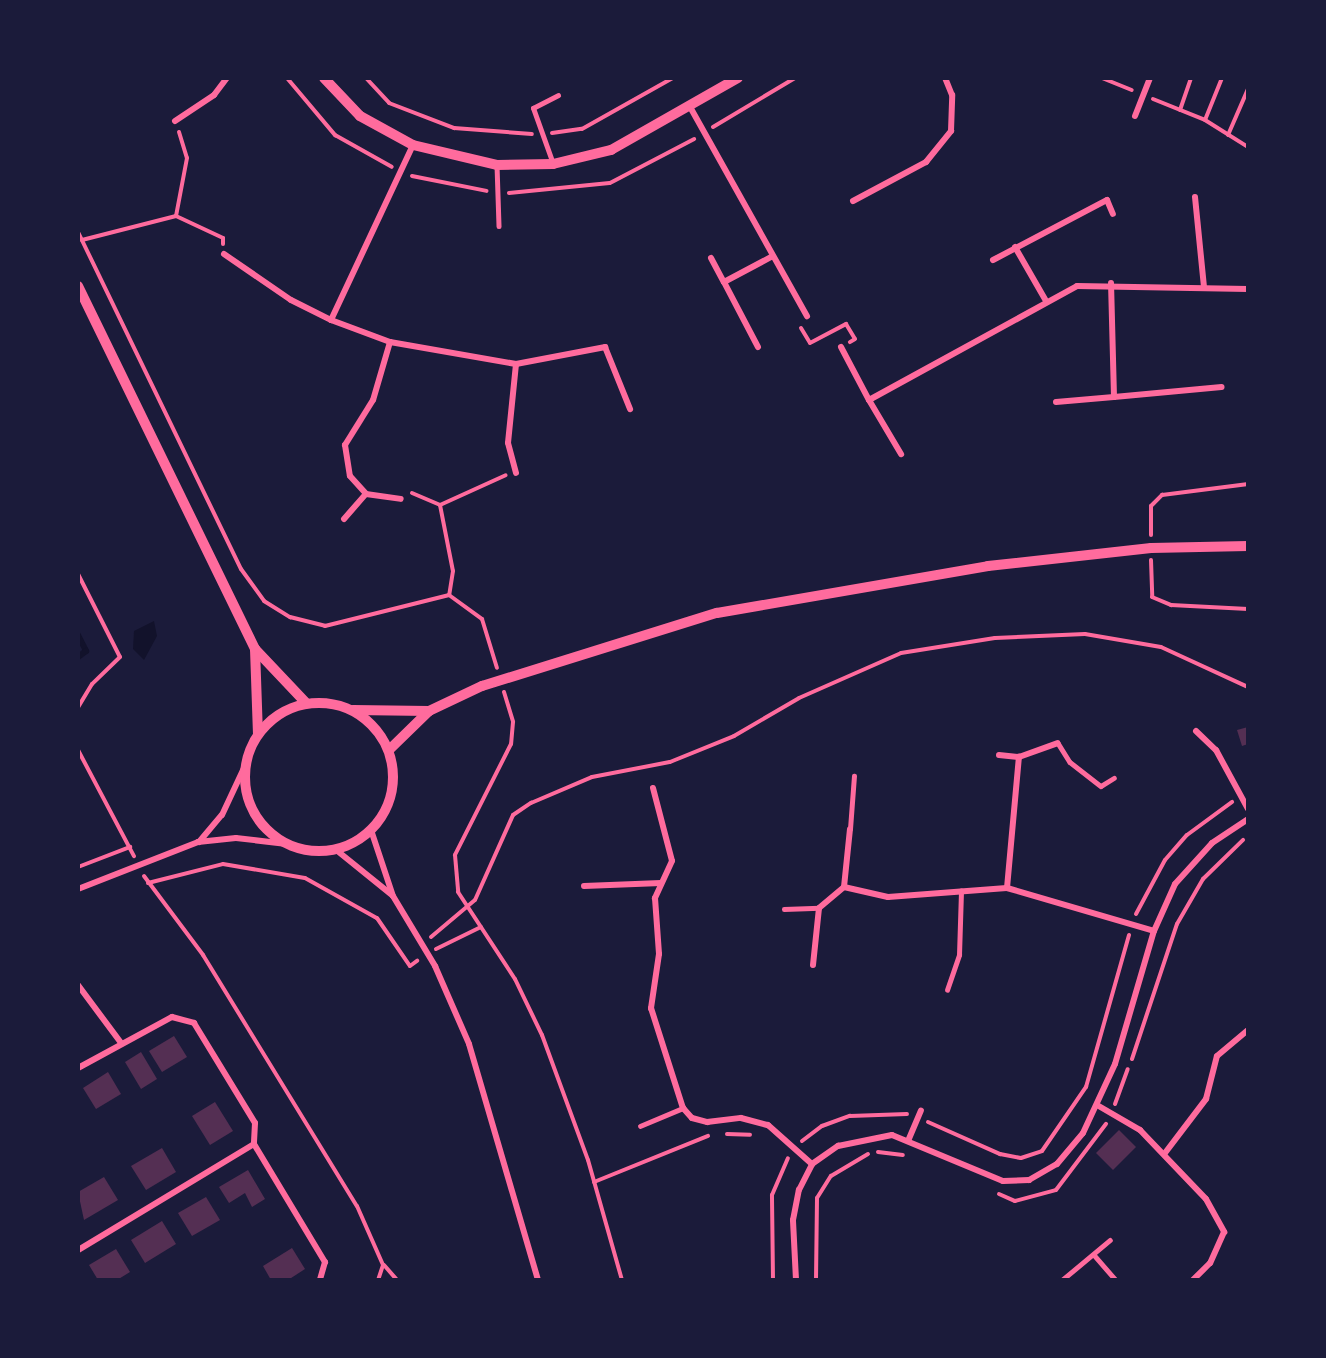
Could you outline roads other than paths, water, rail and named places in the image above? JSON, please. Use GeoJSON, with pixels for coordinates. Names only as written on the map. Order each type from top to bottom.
{"type":"FeatureCollection","features":[{"type":"Feature","properties":{"kind":"street"},"geometry":{"type":"LineString","coordinates":[[175,121],[214,94],[227,78]]}},
{"type":"Feature","properties":{"kind":"street"},"geometry":{"type":"LineString","coordinates":[[324,78],[360,116],[413,145],[496,165],[553,164],[611,150],[734,79]]}},
{"type":"Feature","properties":{"kind":"street"},"geometry":{"type":"LineString","coordinates":[[853,201],[926,162],[951,131],[952,95],[945,78]]}},
{"type":"Feature","properties":{"kind":"street"},"geometry":{"type":"LineString","coordinates":[[1135,116],[1150,78]]}},
{"type":"Feature","properties":{"kind":"street"},"geometry":{"type":"LineString","coordinates":[[689,105],[807,316]]}},
{"type":"Feature","properties":{"kind":"street"},"geometry":{"type":"LineString","coordinates":[[331,320],[413,145]]}},
{"type":"Feature","properties":{"kind":"street"},"geometry":{"type":"LineString","coordinates":[[1195,196],[1204,287]]}},
{"type":"Feature","properties":{"kind":"street"},"geometry":{"type":"LineString","coordinates":[[993,260],[1107,200],[1113,214]]}},
{"type":"Feature","properties":{"kind":"street"},"geometry":{"type":"LineString","coordinates":[[1015,247],[1047,301]]}},
{"type":"Feature","properties":{"kind":"street"},"geometry":{"type":"LineString","coordinates":[[224,254],[281,294],[331,320],[390,342],[516,364],[605,347],[630,410]]}},
{"type":"Feature","properties":{"kind":"street"},"geometry":{"type":"LineString","coordinates":[[724,282],[773,256]]}},
{"type":"Feature","properties":{"kind":"street"},"geometry":{"type":"LineString","coordinates":[[711,258],[758,347]]}},
{"type":"Feature","properties":{"kind":"street"},"geometry":{"type":"LineString","coordinates":[[1111,283],[1114,397]]}},
{"type":"Feature","properties":{"kind":"street"},"geometry":{"type":"LineString","coordinates":[[869,400],[1077,286],[1111,283],[1248,289]]}},
{"type":"Feature","properties":{"kind":"street"},"geometry":{"type":"LineString","coordinates":[[78,286],[255,649],[306,703]]}},
{"type":"Feature","properties":{"kind":"street"},"geometry":{"type":"LineString","coordinates":[[390,342],[373,400],[345,445],[350,476],[366,494],[401,499]]}},
{"type":"Feature","properties":{"kind":"street"},"geometry":{"type":"LineString","coordinates":[[841,347],[901,454]]}},
{"type":"Feature","properties":{"kind":"street"},"geometry":{"type":"LineString","coordinates":[[516,364],[508,443],[516,473]]}},
{"type":"Feature","properties":{"kind":"street"},"geometry":{"type":"LineString","coordinates":[[1056,402],[1222,387]]}},
{"type":"Feature","properties":{"kind":"street"},"geometry":{"type":"LineString","coordinates":[[344,519],[366,494]]}},
{"type":"Feature","properties":{"kind":"street"},"geometry":{"type":"LineString","coordinates":[[388,750],[429,711],[482,686],[717,613],[803,596],[988,566],[1151,548],[1248,546]]}},
{"type":"Feature","properties":{"kind":"street"},"geometry":{"type":"LineString","coordinates":[[198,842],[222,814],[258,734],[255,649]]}},
{"type":"Feature","properties":{"kind":"street"},"geometry":{"type":"LineString","coordinates":[[258,734],[279,714],[306,703],[353,710],[429,711]]}},
{"type":"Feature","properties":{"kind":"street"},"geometry":{"type":"LineString","coordinates":[[335,849],[371,830],[391,792],[388,750],[380,734],[353,710]]}},
{"type":"Feature","properties":{"kind":"street"},"geometry":{"type":"LineString","coordinates":[[1196,730],[1216,750],[1248,809]]}},
{"type":"Feature","properties":{"kind":"street"},"geometry":{"type":"LineString","coordinates":[[999,755],[1019,757],[1058,743]]}},
{"type":"Feature","properties":{"kind":"street"},"geometry":{"type":"LineString","coordinates":[[1007,888],[1019,757]]}},
{"type":"Feature","properties":{"kind":"street"},"geometry":{"type":"LineString","coordinates":[[245,766],[249,803],[265,827],[287,844]]}},
{"type":"Feature","properties":{"kind":"street"},"geometry":{"type":"LineString","coordinates":[[653,788],[672,861],[655,898],[659,954],[651,1008],[683,1107],[692,1118],[707,1122],[741,1118],[768,1125],[812,1164]]}},
{"type":"Feature","properties":{"kind":"street"},"geometry":{"type":"LineString","coordinates":[[796,1280],[793,1220],[798,1190],[812,1164],[838,1146],[867,1137],[908,1141],[975,1174],[1029,1180],[1057,1164],[1083,1133],[1097,1105],[1154,931],[1175,884],[1212,843],[1248,819]]}},
{"type":"Feature","properties":{"kind":"street"},"geometry":{"type":"LineString","coordinates":[[813,965],[819,908],[844,887],[850,829]]}},
{"type":"Feature","properties":{"kind":"street"},"geometry":{"type":"LineString","coordinates":[[371,830],[393,896],[422,944],[469,1044],[538,1280]]}},
{"type":"Feature","properties":{"kind":"street"},"geometry":{"type":"LineString","coordinates":[[78,889],[198,842],[236,838],[335,849],[393,896]]}},
{"type":"Feature","properties":{"kind":"street"},"geometry":{"type":"LineString","coordinates":[[584,886],[662,883]]}},
{"type":"Feature","properties":{"kind":"street"},"geometry":{"type":"LineString","coordinates":[[844,887],[888,897],[1007,888],[1154,931]]}},
{"type":"Feature","properties":{"kind":"street"},"geometry":{"type":"LineString","coordinates":[[78,985],[121,1043]]}},
{"type":"Feature","properties":{"kind":"street"},"geometry":{"type":"LineString","coordinates":[[78,1068],[172,1017],[194,1023],[255,1123],[254,1144],[325,1262],[320,1280]]}},
{"type":"Feature","properties":{"kind":"street"},"geometry":{"type":"LineString","coordinates":[[1165,1153],[1206,1099],[1216,1056],[1248,1030]]}},
{"type":"Feature","properties":{"kind":"street"},"geometry":{"type":"LineString","coordinates":[[1097,1105],[1112,1111],[1165,1153],[1206,1199],[1224,1232],[1210,1263],[1193,1280]]}},
{"type":"Feature","properties":{"kind":"street"},"geometry":{"type":"LineString","coordinates":[[908,1141],[920,1115]]}},
{"type":"Feature","properties":{"kind":"street"},"geometry":{"type":"LineString","coordinates":[[78,1250],[254,1144]]}},
{"type":"Feature","properties":{"kind":"lane"},"geometry":{"type":"LineString","coordinates":[[553,164],[533,108],[558,95]]}},
{"type":"Feature","properties":{"kind":"lane"},"geometry":{"type":"LineString","coordinates":[[496,165],[499,226]]}},
{"type":"Feature","properties":{"kind":"lane"},"geometry":{"type":"LineString","coordinates":[[1058,743],[1070,762],[1101,786],[1114,778]]}},
{"type":"Feature","properties":{"kind":"lane"},"geometry":{"type":"LineString","coordinates":[[850,829],[854,776]]}},
{"type":"Feature","properties":{"kind":"lane"},"geometry":{"type":"LineString","coordinates":[[947,990],[959,955],[961,891]]}},
{"type":"Feature","properties":{"kind":"lane"},"geometry":{"type":"LineString","coordinates":[[784,909],[819,908]]}},
{"type":"Feature","properties":{"kind":"lane"},"geometry":{"type":"LineString","coordinates":[[640,1126],[683,1107]]}},
{"type":"Feature","properties":{"kind":"lane"},"geometry":{"type":"LineString","coordinates":[[1062,1280],[1095,1256],[1110,1240]]}},
{"type":"Feature","properties":{"kind":"lane"},"geometry":{"type":"LineString","coordinates":[[1095,1256],[1116,1280]]}},
{"type":"Feature","properties":{"kind":"waterway"},"geometry":{"type":"LineString","coordinates":[[78,635],[86,651],[78,657]]}}]}
